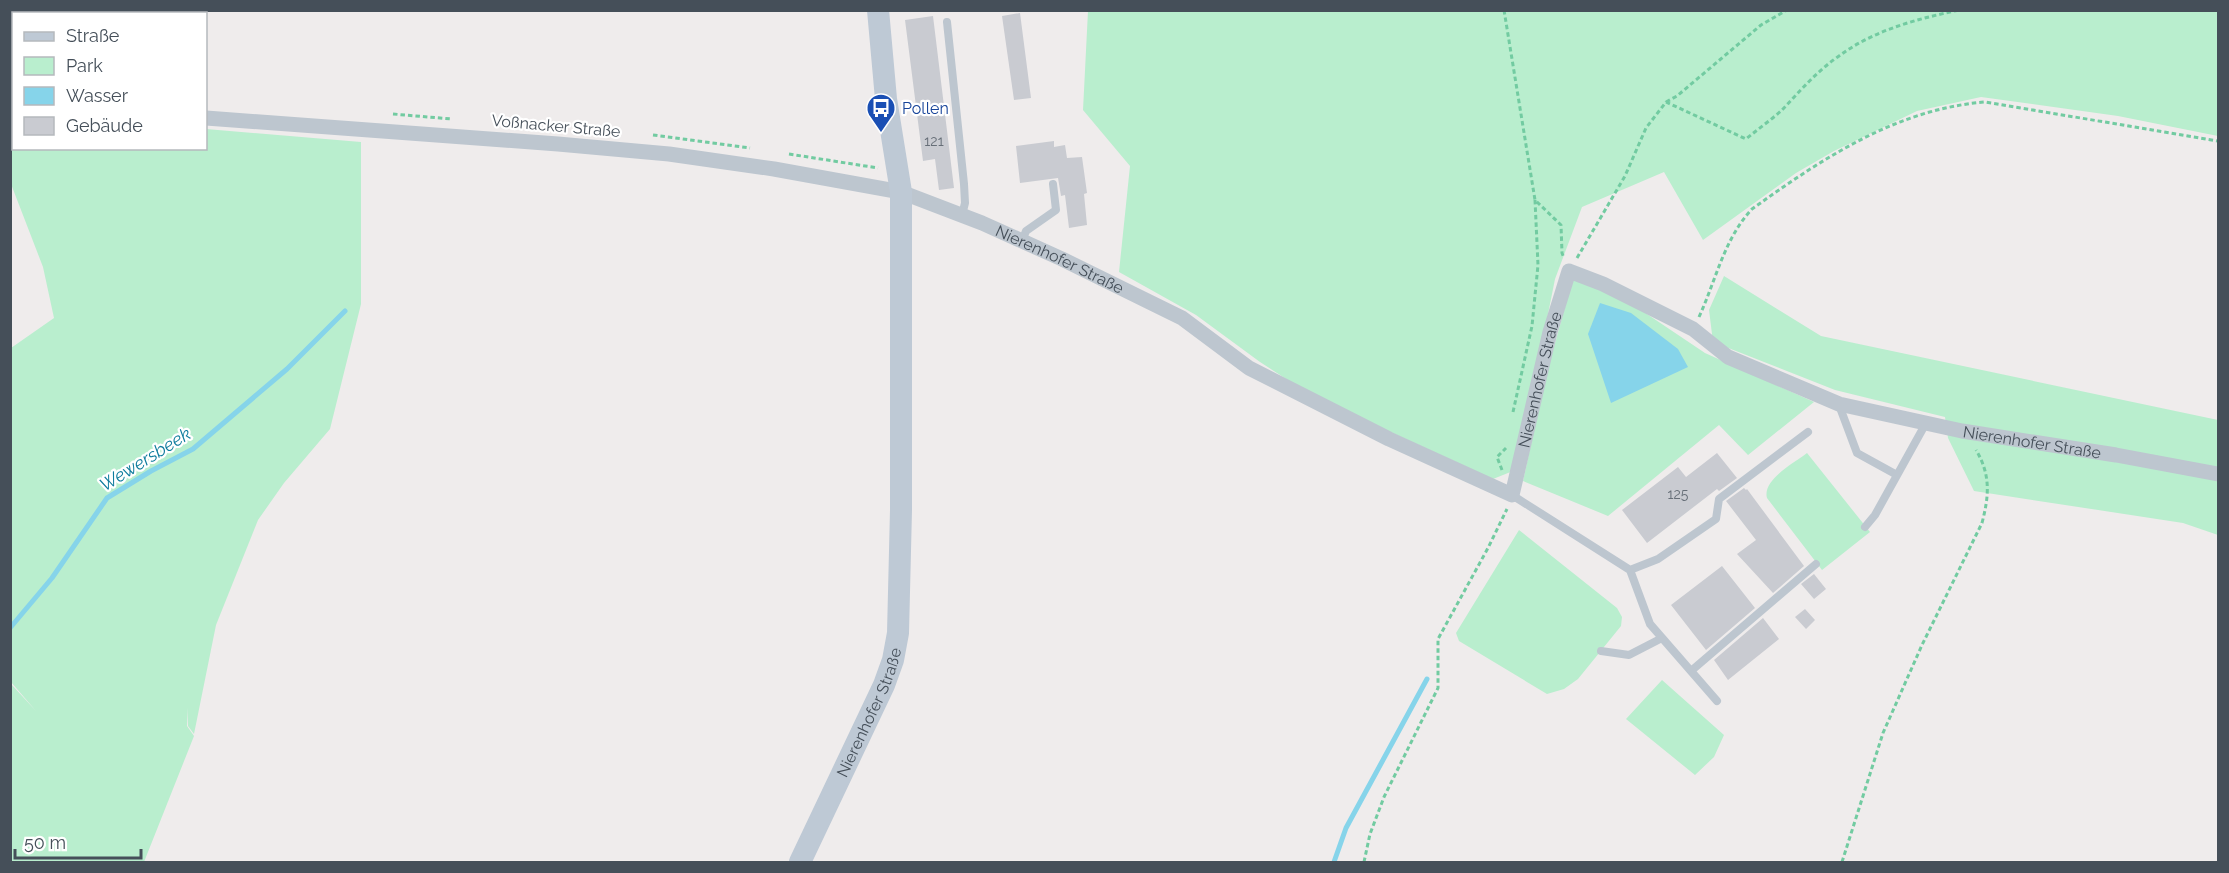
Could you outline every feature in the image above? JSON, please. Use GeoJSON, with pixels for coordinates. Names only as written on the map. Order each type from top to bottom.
{"type":"FeatureCollection","features":[{"type":"Feature","properties":{"kind":"street","name":"Nierenhofer Straße"},"geometry":{"type":"LineString","coordinates":[[800,862],[884,685],[893,660],[898,633],[901,510],[901,192],[886,99],[878,10]]}},
{"type":"Feature","properties":{"kind":"street","name":"Voßnacker Straße"},"geometry":{"type":"LineString","coordinates":[[207,118],[669,154],[774,169],[901,192]]}},
{"type":"Feature","properties":{"kind":"street","name":"Nierenhofer Straße"},"geometry":{"type":"LineString","coordinates":[[901,192],[1022,241],[1182,318],[1248,368],[1389,439],[1509,493],[1550,332],[1569,271],[1603,284],[1693,329],[1728,357],[1839,404],[1962,430],[2218,474]]}},
{"type":"Feature","properties":{"kind":"lane"},"geometry":{"type":"LineString","coordinates":[[947,22],[964,184],[965,203],[962,215]]}},
{"type":"Feature","properties":{"kind":"lane"},"geometry":{"type":"LineString","coordinates":[[1022,241],[1026,231],[1056,210],[1053,184]]}},
{"type":"Feature","properties":{"kind":"lane"},"geometry":{"type":"LineString","coordinates":[[1839,404],[1857,453],[1897,475]]}},
{"type":"Feature","properties":{"kind":"lane"},"geometry":{"type":"LineString","coordinates":[[1865,527],[1875,515],[1926,423]]}},
{"type":"Feature","properties":{"kind":"lane"},"geometry":{"type":"LineString","coordinates":[[1630,570],[1658,559],[1716,519],[1719,499],[1808,432]]}},
{"type":"Feature","properties":{"kind":"lane"},"geometry":{"type":"LineString","coordinates":[[1509,493],[1630,570],[1650,624],[1717,701]]}},
{"type":"Feature","properties":{"kind":"lane"},"geometry":{"type":"LineString","coordinates":[[1691,671],[1816,564]]}},
{"type":"Feature","properties":{"kind":"lane"},"geometry":{"type":"LineString","coordinates":[[1601,651],[1629,655],[1662,638]]}},
{"type":"Feature","properties":{"kind":"path"},"geometry":{"type":"LineString","coordinates":[[1504,10],[1535,200],[1538,265],[1532,326],[1512,416]]}},
{"type":"Feature","properties":{"kind":"path"},"geometry":{"type":"LineString","coordinates":[[1569,271],[1625,176],[1646,128],[1666,102],[1677,96],[1761,25],[1787,10]]}},
{"type":"Feature","properties":{"kind":"path"},"geometry":{"type":"LineString","coordinates":[[1666,102],[1746,139],[1781,110],[1802,87],[1857,43],[1914,19],[1959,10]]}},
{"type":"Feature","properties":{"kind":"path"},"geometry":{"type":"LineString","coordinates":[[1693,329],[1730,239],[1752,209],[1836,152],[1895,123],[1939,109],[1984,102],[2218,141]]}},
{"type":"Feature","properties":{"kind":"path"},"geometry":{"type":"LineString","coordinates":[[1535,200],[1561,225],[1562,252],[1569,271]]}},
{"type":"Feature","properties":{"kind":"path"},"geometry":{"type":"LineString","coordinates":[[1842,862],[1865,785],[1887,724],[1922,645],[1982,523],[1988,503],[1989,483],[1981,458],[1962,430]]}},
{"type":"Feature","properties":{"kind":"path"},"geometry":{"type":"LineString","coordinates":[[1364,862],[1370,834],[1384,797],[1438,688],[1438,639],[1506,511],[1509,493],[1497,458],[1505,450],[1508,439]]}},
{"type":"Feature","properties":{"kind":"green space"},"geometry":{"type":"Polygon","coordinates":[[[1088,11],[2218,11],[2218,136],[2118,116],[1981,97],[1917,111],[1834,151],[1796,173],[1703,240],[1664,172],[1582,207],[1555,279],[1535,379],[1513,471],[1493,479],[1314,397],[1260,362],[1196,315],[1119,272],[1130,166],[1083,110],[1088,11]]]}},
{"type":"Feature","properties":{"kind":"green space"},"geometry":{"type":"Polygon","coordinates":[[[11,117],[12,150],[207,150],[207,129],[361,142],[361,304],[330,429],[284,483],[258,520],[216,625],[194,734],[188,726],[188,708],[187,726],[194,736],[144,862],[11,862],[11,684],[36,711],[11,682],[11,348],[54,318],[43,267],[11,184],[11,117]]]}},
{"type":"Feature","properties":{"kind":"green space"},"geometry":{"type":"Polygon","coordinates":[[[1724,276],[1821,336],[2218,420],[2218,535],[2183,523],[1974,491],[1948,438],[1945,417],[1835,390],[1713,342],[1709,310],[1724,276]]]}},
{"type":"Feature","properties":{"kind":"green space"},"geometry":{"type":"Polygon","coordinates":[[[1573,278],[1632,304],[1705,353],[1814,402],[1748,455],[1719,425],[1608,516],[1523,481],[1546,376],[1573,278]]]}},
{"type":"Feature","properties":{"kind":"green space"},"geometry":{"type":"Polygon","coordinates":[[[1807,453],[1870,532],[1822,570],[1767,498],[1769,485],[1774,478],[1807,453]]]}},
{"type":"Feature","properties":{"kind":"green space"},"geometry":{"type":"Polygon","coordinates":[[[1519,530],[1617,608],[1622,617],[1621,626],[1578,679],[1564,689],[1547,694],[1459,641],[1456,633],[1519,530]]]}},
{"type":"Feature","properties":{"kind":"green space"},"geometry":{"type":"Polygon","coordinates":[[[1662,680],[1724,735],[1714,757],[1695,775],[1626,719],[1662,680]]]}},
{"type":"Feature","properties":{"kind":"water"},"geometry":{"type":"Polygon","coordinates":[[[1600,303],[1631,313],[1678,349],[1688,367],[1611,403],[1588,334],[1600,303]]]}},
{"type":"Feature","properties":{"kind":"building"},"geometry":{"type":"Polygon","coordinates":[[[1020,13],[1031,98],[1014,100],[1002,16],[1020,13]]]}},
{"type":"Feature","properties":{"kind":"building"},"geometry":{"type":"Polygon","coordinates":[[[933,16],[954,188],[939,190],[935,159],[923,161],[905,20],[933,16]]]}},
{"type":"Feature","properties":{"kind":"building"},"geometry":{"type":"Polygon","coordinates":[[[1054,141],[1054,147],[1065,145],[1067,158],[1082,157],[1087,193],[1084,194],[1087,225],[1069,228],[1065,195],[1061,196],[1058,178],[1020,183],[1016,146],[1054,141]]]}},
{"type":"Feature","properties":{"kind":"building"},"geometry":{"type":"Polygon","coordinates":[[[1717,453],[1737,478],[1719,491],[1717,489],[1647,543],[1622,510],[1678,467],[1686,477],[1717,453]]]}},
{"type":"Feature","properties":{"kind":"building"},"geometry":{"type":"Polygon","coordinates":[[[1744,488],[1804,566],[1773,593],[1737,554],[1756,540],[1726,501],[1744,488]]]}},
{"type":"Feature","properties":{"kind":"building"},"geometry":{"type":"Polygon","coordinates":[[[1722,566],[1755,608],[1706,650],[1671,605],[1722,566]]]}},
{"type":"Feature","properties":{"kind":"building"},"geometry":{"type":"Polygon","coordinates":[[[1814,574],[1826,589],[1814,599],[1801,584],[1814,574]]]}},
{"type":"Feature","properties":{"kind":"building"},"geometry":{"type":"Polygon","coordinates":[[[1805,609],[1815,620],[1806,629],[1795,617],[1805,609]]]}},
{"type":"Feature","properties":{"kind":"building"},"geometry":{"type":"Polygon","coordinates":[[[1763,618],[1779,639],[1728,680],[1714,660],[1763,618]]]}},
{"type":"Feature","properties":{"kind":"waterway","name":"Wewersbeek"},"geometry":{"type":"LineString","coordinates":[[10,628],[52,578],[107,498],[193,449],[287,369],[345,311]]}},
{"type":"Feature","properties":{"kind":"waterway"},"geometry":{"type":"LineString","coordinates":[[1334,862],[1346,828],[1427,679]]}},
{"type":"Feature","properties":{"kind":"place","name":"Pollen"},"geometry":{"type":"Point","coordinates":[881,134]}}]}
